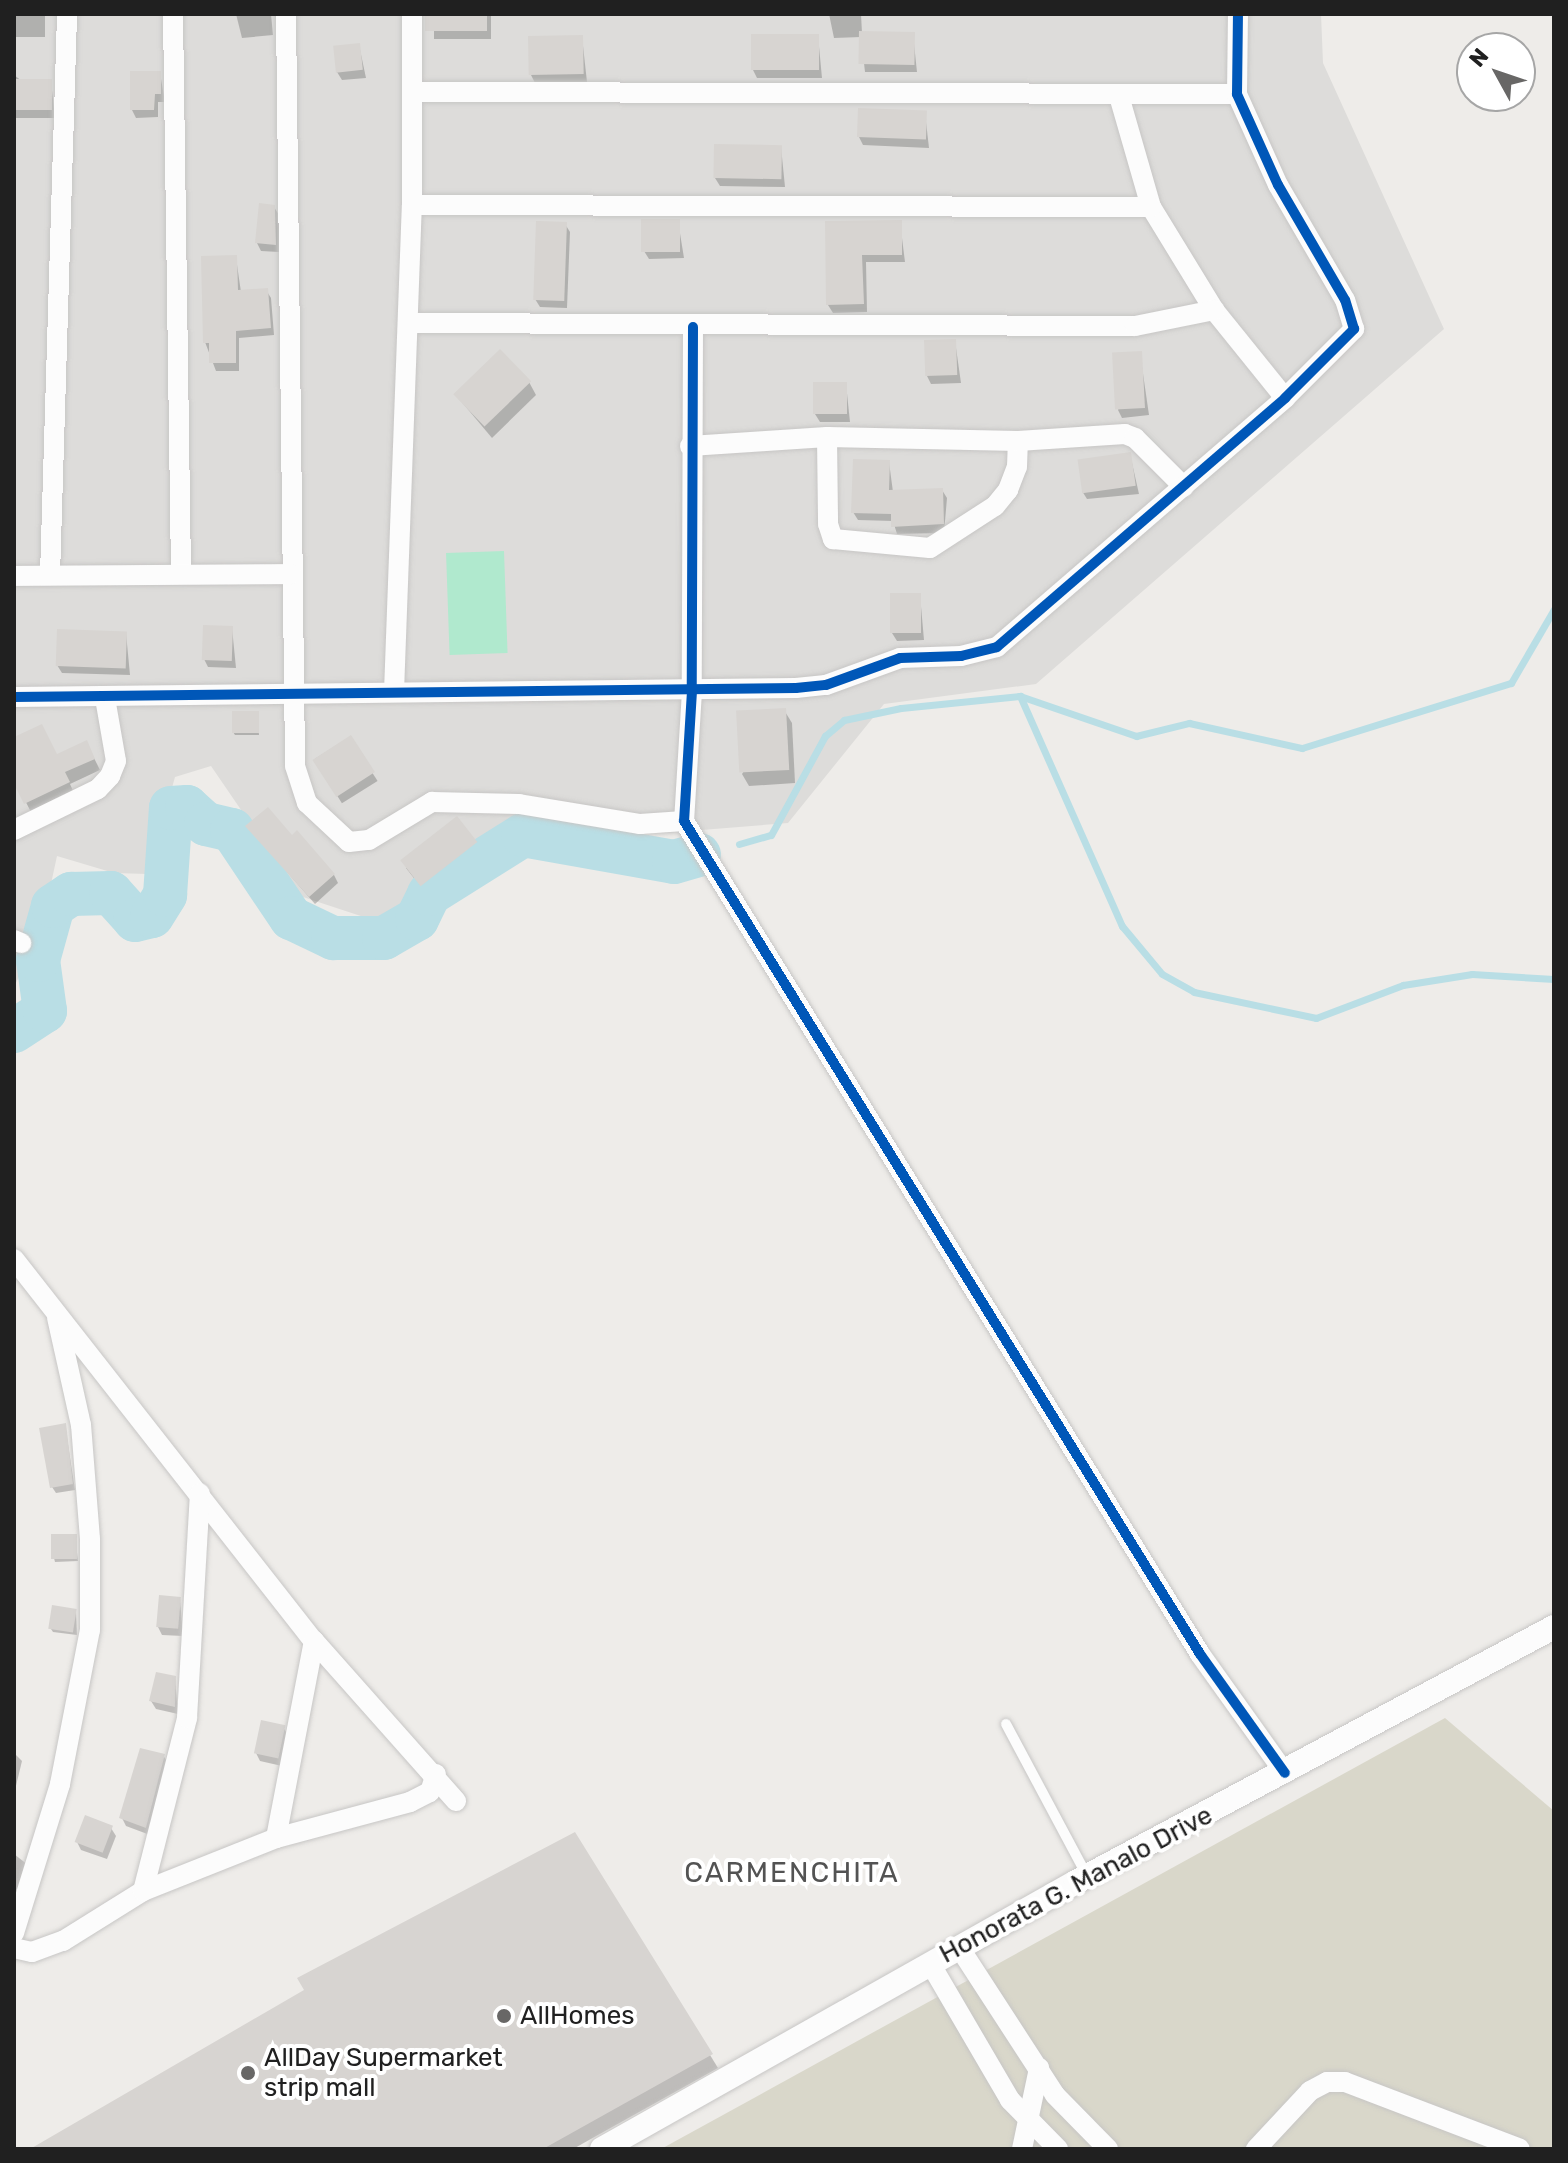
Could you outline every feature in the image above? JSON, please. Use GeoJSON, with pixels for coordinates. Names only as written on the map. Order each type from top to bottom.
{"type":"FeatureCollection","features":[{"type":"Feature","properties":{"kind":"street"},"geometry":{"type":"LineString","coordinates":[[50,575],[67,14]]}},
{"type":"Feature","properties":{"kind":"street"},"geometry":{"type":"LineString","coordinates":[[173,14],[181,574]]}},
{"type":"Feature","properties":{"kind":"street"},"geometry":{"type":"LineString","coordinates":[[286,14],[295,766],[307,803],[349,842],[369,840],[432,802],[519,804],[640,824],[684,821]]}},
{"type":"Feature","properties":{"kind":"street"},"geometry":{"type":"LineString","coordinates":[[394,692],[409,323],[412,14]]}},
{"type":"Feature","properties":{"kind":"street"},"geometry":{"type":"LineString","coordinates":[[14,697],[105,698],[294,692],[692,691],[826,685],[900,658],[961,656],[997,647],[1285,398],[1354,329],[1345,300],[1278,185],[1237,94],[1238,14]]}},
{"type":"Feature","properties":{"kind":"street"},"geometry":{"type":"LineString","coordinates":[[413,92],[1237,94]]}},
{"type":"Feature","properties":{"kind":"street"},"geometry":{"type":"LineString","coordinates":[[1119,96],[1151,207],[1214,310],[1285,398]]}},
{"type":"Feature","properties":{"kind":"street"},"geometry":{"type":"LineString","coordinates":[[412,205],[1151,207]]}},
{"type":"Feature","properties":{"kind":"street"},"geometry":{"type":"LineString","coordinates":[[409,323],[693,327],[1135,326],[1214,310]]}},
{"type":"Feature","properties":{"kind":"street"},"geometry":{"type":"LineString","coordinates":[[693,327],[690,446],[692,691],[684,821],[1192,1641],[1285,1773]]}},
{"type":"Feature","properties":{"kind":"street"},"geometry":{"type":"LineString","coordinates":[[690,446],[827,437],[1018,441],[1125,434],[1135,438],[1184,487]]}},
{"type":"Feature","properties":{"kind":"street"},"geometry":{"type":"LineString","coordinates":[[827,437],[828,524],[833,539],[930,548],[995,506],[1008,490],[1017,467],[1018,441]]}},
{"type":"Feature","properties":{"kind":"street"},"geometry":{"type":"LineString","coordinates":[[14,576],[291,574]]}},
{"type":"Feature","properties":{"kind":"street"},"geometry":{"type":"LineString","coordinates":[[14,830],[98,789],[110,776],[116,761],[105,698]]}},
{"type":"Feature","properties":{"kind":"street"},"geometry":{"type":"LineString","coordinates":[[14,1259],[314,1641],[436,1774],[456,1801]]}},
{"type":"Feature","properties":{"kind":"street"},"geometry":{"type":"LineString","coordinates":[[14,1933],[60,1784],[90,1630],[90,1539],[81,1425],[56,1313]]}},
{"type":"Feature","properties":{"kind":"street"},"geometry":{"type":"LineString","coordinates":[[143,1891],[187,1718],[200,1493]]}},
{"type":"Feature","properties":{"kind":"street","name":"Honorata G. Manalo Drive"},"geometry":{"type":"LineString","coordinates":[[602,2149],[1087,1876],[1554,1627]]}},
{"type":"Feature","properties":{"kind":"street"},"geometry":{"type":"LineString","coordinates":[[276,1838],[314,1641]]}},
{"type":"Feature","properties":{"kind":"street"},"geometry":{"type":"LineString","coordinates":[[14,1948],[32,1952],[63,1941],[143,1891],[276,1838],[410,1802],[430,1792],[436,1774]]}},
{"type":"Feature","properties":{"kind":"street"},"geometry":{"type":"LineString","coordinates":[[959,1947],[1055,2095],[1108,2149]]}},
{"type":"Feature","properties":{"kind":"street"},"geometry":{"type":"LineString","coordinates":[[930,1963],[1010,2100],[1058,2149]]}},
{"type":"Feature","properties":{"kind":"street"},"geometry":{"type":"LineString","coordinates":[[1022,2149],[1039,2068]]}},
{"type":"Feature","properties":{"kind":"street"},"geometry":{"type":"LineString","coordinates":[[1256,2149],[1310,2091],[1327,2082],[1345,2082],[1520,2149]]}},
{"type":"Feature","properties":{"kind":"lane"},"geometry":{"type":"LineString","coordinates":[[1006,1724],[1087,1876]]}},
{"type":"Feature","properties":{"kind":"shaded area"},"geometry":{"type":"Polygon","coordinates":[[[14,14],[1321,14],[1323,63],[1444,329],[1036,684],[884,704],[788,823],[664,833],[535,813],[376,921],[300,896],[211,766],[175,777],[148,874],[114,873],[57,856],[41,930],[14,987],[14,14]]]}},
{"type":"Feature","properties":{"kind":"shaded area"},"geometry":{"type":"Polygon","coordinates":[[[1445,1718],[1554,1811],[1554,2149],[661,2149],[1445,1718]]]}},
{"type":"Feature","properties":{"kind":"green space"},"geometry":{"type":"Polygon","coordinates":[[[504,551],[508,653],[450,655],[446,553],[504,551]]]}},
{"type":"Feature","properties":{"kind":"building"},"geometry":{"type":"Polygon","coordinates":[[[425,14],[487,14],[487,31],[425,31],[425,14]]]}},
{"type":"Feature","properties":{"kind":"building"},"geometry":{"type":"Polygon","coordinates":[[[859,31],[915,32],[914,65],[858,64],[859,31]]]}},
{"type":"Feature","properties":{"kind":"building"},"geometry":{"type":"Polygon","coordinates":[[[751,34],[819,34],[819,70],[751,70],[751,34]]]}},
{"type":"Feature","properties":{"kind":"building"},"geometry":{"type":"Polygon","coordinates":[[[583,35],[584,74],[529,75],[528,36],[583,35]]]}},
{"type":"Feature","properties":{"kind":"building"},"geometry":{"type":"Polygon","coordinates":[[[360,43],[363,70],[336,73],[333,46],[360,43]]]}},
{"type":"Feature","properties":{"kind":"building"},"geometry":{"type":"Polygon","coordinates":[[[130,71],[161,71],[161,94],[155,94],[154,110],[130,110],[130,71]]]}},
{"type":"Feature","properties":{"kind":"building"},"geometry":{"type":"Polygon","coordinates":[[[14,79],[52,79],[52,110],[14,110],[14,79]]]}},
{"type":"Feature","properties":{"kind":"building"},"geometry":{"type":"Polygon","coordinates":[[[858,108],[927,110],[926,139],[857,137],[858,108]]]}},
{"type":"Feature","properties":{"kind":"building"},"geometry":{"type":"Polygon","coordinates":[[[714,144],[782,145],[781,179],[713,178],[714,144]]]}},
{"type":"Feature","properties":{"kind":"building"},"geometry":{"type":"Polygon","coordinates":[[[259,203],[275,205],[276,245],[255,243],[259,203]]]}},
{"type":"Feature","properties":{"kind":"building"},"geometry":{"type":"Polygon","coordinates":[[[641,219],[680,219],[680,252],[641,252],[641,219]]]}},
{"type":"Feature","properties":{"kind":"building"},"geometry":{"type":"Polygon","coordinates":[[[902,220],[902,255],[862,255],[864,304],[826,305],[825,221],[902,220]]]}},
{"type":"Feature","properties":{"kind":"building"},"geometry":{"type":"Polygon","coordinates":[[[536,221],[567,222],[564,301],[533,300],[536,221]]]}},
{"type":"Feature","properties":{"kind":"building"},"geometry":{"type":"Polygon","coordinates":[[[237,255],[238,290],[268,288],[271,328],[236,331],[236,363],[209,363],[209,343],[203,343],[201,256],[237,255]]]}},
{"type":"Feature","properties":{"kind":"building"},"geometry":{"type":"Polygon","coordinates":[[[956,339],[957,375],[925,376],[924,340],[956,339]]]}},
{"type":"Feature","properties":{"kind":"building"},"geometry":{"type":"Polygon","coordinates":[[[500,349],[531,381],[485,427],[453,394],[500,349]]]}},
{"type":"Feature","properties":{"kind":"building"},"geometry":{"type":"Polygon","coordinates":[[[1142,351],[1145,408],[1115,409],[1112,353],[1142,351]]]}},
{"type":"Feature","properties":{"kind":"building"},"geometry":{"type":"Polygon","coordinates":[[[813,382],[847,382],[847,414],[813,414],[813,382]]]}},
{"type":"Feature","properties":{"kind":"building"},"geometry":{"type":"Polygon","coordinates":[[[1131,452],[1136,486],[1082,493],[1078,460],[1131,452]]]}},
{"type":"Feature","properties":{"kind":"building"},"geometry":{"type":"Polygon","coordinates":[[[853,459],[890,460],[889,490],[943,488],[944,524],[891,527],[891,514],[851,513],[853,459]]]}},
{"type":"Feature","properties":{"kind":"building"},"geometry":{"type":"Polygon","coordinates":[[[890,593],[921,593],[921,633],[890,633],[890,593]]]}},
{"type":"Feature","properties":{"kind":"building"},"geometry":{"type":"Polygon","coordinates":[[[203,625],[233,626],[232,661],[202,660],[203,625]]]}},
{"type":"Feature","properties":{"kind":"building"},"geometry":{"type":"Polygon","coordinates":[[[57,629],[127,631],[126,668],[56,666],[57,629]]]}},
{"type":"Feature","properties":{"kind":"building"},"geometry":{"type":"Polygon","coordinates":[[[786,708],[789,770],[739,773],[736,711],[786,708]]]}},
{"type":"Feature","properties":{"kind":"building"},"geometry":{"type":"Polygon","coordinates":[[[232,711],[259,711],[259,733],[232,733],[232,711]]]}},
{"type":"Feature","properties":{"kind":"building"},"geometry":{"type":"Polygon","coordinates":[[[42,724],[57,754],[87,740],[95,759],[65,772],[70,782],[24,804],[14,784],[14,737],[42,724]]]}},
{"type":"Feature","properties":{"kind":"building"},"geometry":{"type":"Polygon","coordinates":[[[351,735],[375,772],[336,797],[312,760],[351,735]]]}},
{"type":"Feature","properties":{"kind":"building"},"geometry":{"type":"Polygon","coordinates":[[[268,807],[292,835],[297,830],[335,874],[309,897],[245,826],[268,807]]]}},
{"type":"Feature","properties":{"kind":"building"},"geometry":{"type":"Polygon","coordinates":[[[457,816],[477,842],[421,886],[400,860],[457,816]]]}},
{"type":"Feature","properties":{"kind":"building"},"geometry":{"type":"Polygon","coordinates":[[[66,1423],[73,1484],[50,1488],[39,1428],[66,1423]]]}},
{"type":"Feature","properties":{"kind":"building"},"geometry":{"type":"Polygon","coordinates":[[[51,1534],[77,1534],[77,1559],[51,1559],[51,1534]]]}},
{"type":"Feature","properties":{"kind":"building"},"geometry":{"type":"Polygon","coordinates":[[[159,1595],[181,1597],[178,1629],[156,1627],[159,1595]]]}},
{"type":"Feature","properties":{"kind":"building"},"geometry":{"type":"Polygon","coordinates":[[[52,1605],[77,1609],[73,1633],[48,1629],[52,1605]]]}},
{"type":"Feature","properties":{"kind":"building"},"geometry":{"type":"Polygon","coordinates":[[[156,1672],[176,1676],[175,1707],[149,1701],[156,1672]]]}},
{"type":"Feature","properties":{"kind":"building"},"geometry":{"type":"Polygon","coordinates":[[[261,1720],[285,1725],[278,1758],[254,1753],[261,1720]]]}},
{"type":"Feature","properties":{"kind":"building"},"geometry":{"type":"Polygon","coordinates":[[[140,1748],[165,1754],[146,1828],[119,1818],[140,1748]]]}},
{"type":"Feature","properties":{"kind":"building"},"geometry":{"type":"Polygon","coordinates":[[[85,1815],[113,1826],[103,1853],[75,1842],[85,1815]]]}},
{"type":"Feature","properties":{"kind":"building","name":"AllHomes"},"geometry":{"type":"Polygon","coordinates":[[[575,1832],[713,2054],[543,2149],[30,2149],[304,1990],[297,1978],[575,1832]]]}},
{"type":"Feature","properties":{"kind":"waterway"},"geometry":{"type":"LineString","coordinates":[[739,844],[771,835],[825,736],[844,720],[901,708],[1020,696],[1136,736],[1189,723],[1302,748],[1511,683],[1554,609]]}},
{"type":"Feature","properties":{"kind":"waterway"},"geometry":{"type":"LineString","coordinates":[[1020,696],[1122,926],[1162,974],[1194,992],[1316,1018],[1403,985],[1472,974],[1554,979]]}},
{"type":"Feature","properties":{"kind":"waterway"},"geometry":{"type":"LineString","coordinates":[[14,1031],[45,1011],[38,960],[53,906],[71,894],[111,893],[135,920],[152,916],[165,895],[171,808],[187,807],[206,824],[232,830],[291,918],[333,938],[384,938],[417,919],[429,894],[523,835],[674,862],[699,855]]}},
{"type":"Feature","properties":{"kind":"cycle path"},"geometry":{"type":"LineString","coordinates":[[14,697],[796,688],[826,685],[900,658],[961,656],[997,647],[1285,398],[1354,329],[1345,300],[1278,185],[1237,94],[1238,14]]}},
{"type":"Feature","properties":{"kind":"cycle path"},"geometry":{"type":"LineString","coordinates":[[693,327],[692,691],[684,821],[1200,1654],[1285,1773]]}},
{"type":"Feature","properties":{"kind":"place","name":"AllHomes"},"geometry":{"type":"Point","coordinates":[504,2016]}},
{"type":"Feature","properties":{"kind":"place","name":"AllDay Supermarket strip mall"},"geometry":{"type":"Point","coordinates":[248,2073]}},
{"type":"Feature","properties":{"kind":"district","name":"CARMENCHITA"},"geometry":{"type":"Point","coordinates":[792,1873]}}]}
